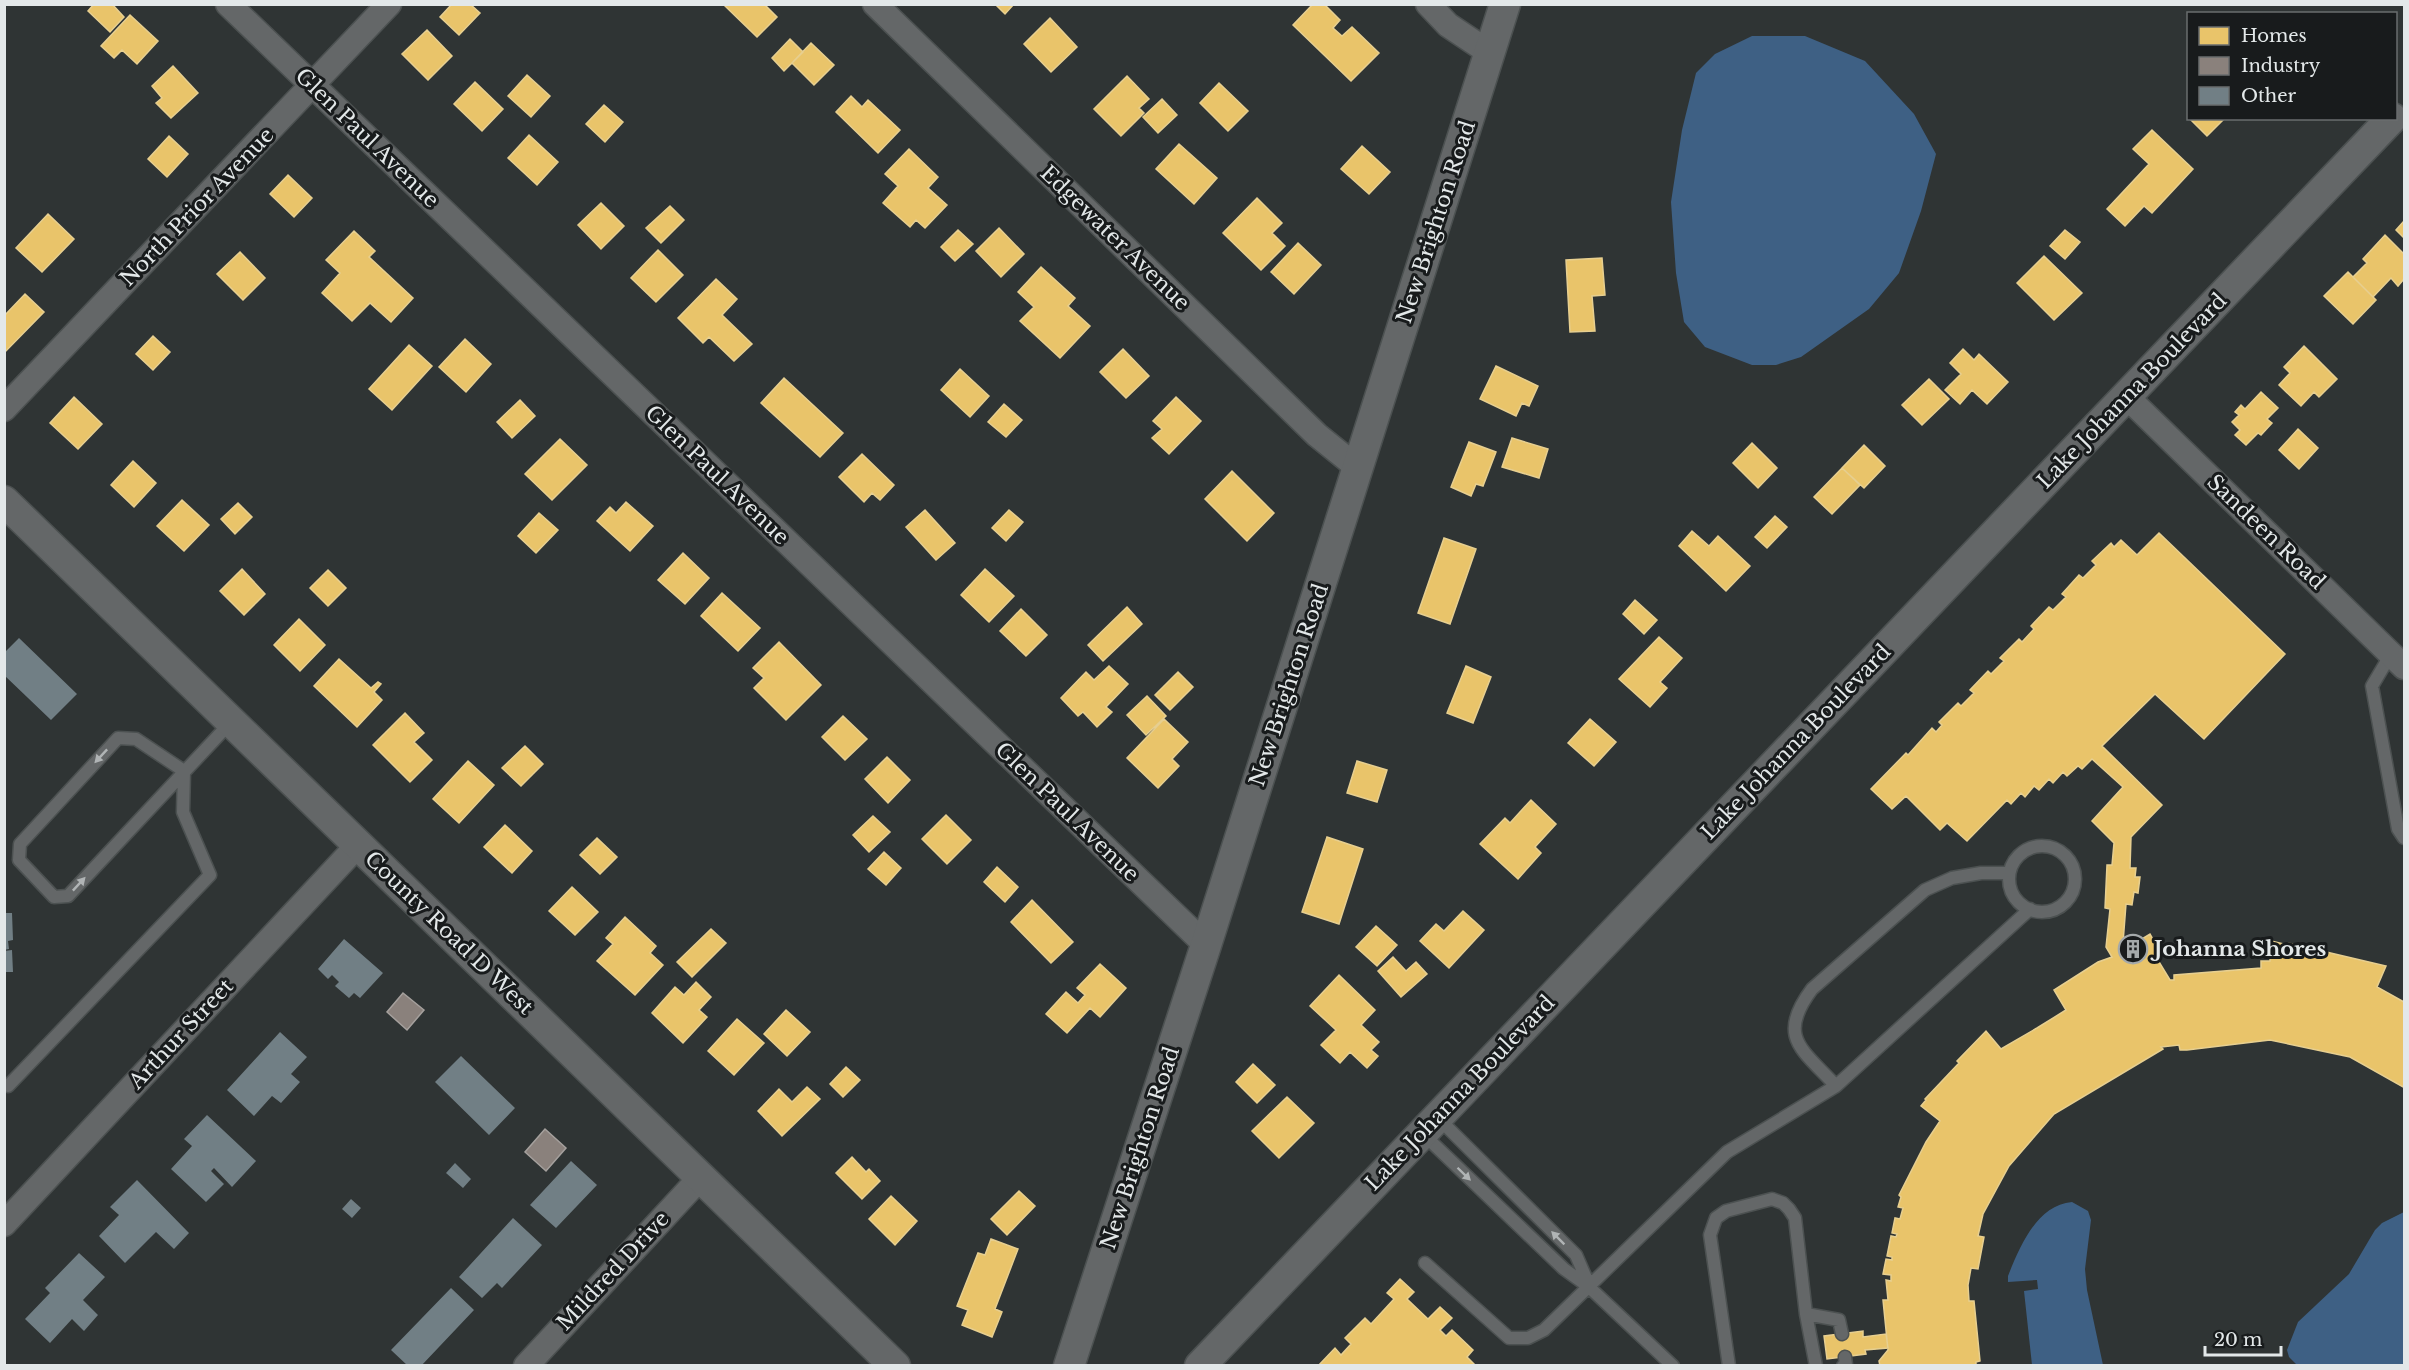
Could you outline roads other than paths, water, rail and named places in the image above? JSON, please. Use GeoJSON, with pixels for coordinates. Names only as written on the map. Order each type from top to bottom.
{"type":"FeatureCollection","features":[{"type":"Feature","properties":{"kind":"street","name":"Glen Paul Avenue"},"geometry":{"type":"LineString","coordinates":[[228,4],[1206,945]]}},
{"type":"Feature","properties":{"kind":"street","name":"North Prior Avenue"},"geometry":{"type":"LineString","coordinates":[[4,409],[390,4]]}},
{"type":"Feature","properties":{"kind":"street","name":"Edgewater Avenue"},"geometry":{"type":"LineString","coordinates":[[875,4],[1317,435],[1358,468]]}},
{"type":"Feature","properties":{"kind":"street"},"geometry":{"type":"LineString","coordinates":[[1428,4],[1448,24],[1490,53]]}},
{"type":"Feature","properties":{"kind":"street","name":"New Brighton Road"},"geometry":{"type":"LineString","coordinates":[[1069,1365],[1206,945],[1506,4]]}},
{"type":"Feature","properties":{"kind":"street","name":"Lake Johanna Boulevard"},"geometry":{"type":"LineString","coordinates":[[1200,1365],[2390,120]]}},
{"type":"Feature","properties":{"kind":"street","name":"Sandeen Road"},"geometry":{"type":"LineString","coordinates":[[2127,397],[2398,661]]}},
{"type":"Feature","properties":{"kind":"street","name":"County Road D West"},"geometry":{"type":"LineString","coordinates":[[4,501],[895,1365]]}},
{"type":"Feature","properties":{"kind":"street","name":"Arthur Street"},"geometry":{"type":"LineString","coordinates":[[4,1224],[358,845]]}},
{"type":"Feature","properties":{"kind":"street","name":"Mildred Drive"},"geometry":{"type":"LineString","coordinates":[[525,1365],[701,1177]]}},
{"type":"Feature","properties":{"kind":"lane"},"geometry":{"type":"LineString","coordinates":[[2398,661],[2372,686],[2398,829],[2404,838]]}},
{"type":"Feature","properties":{"kind":"lane"},"geometry":{"type":"LineString","coordinates":[[184,771],[136,739],[118,738],[20,844],[19,860],[54,897],[68,896],[232,721]]}},
{"type":"Feature","properties":{"kind":"lane"},"geometry":{"type":"LineString","coordinates":[[8,1086],[210,875],[183,812],[184,771]]}},
{"type":"Feature","properties":{"kind":"lane"},"geometry":{"type":"LineString","coordinates":[[2044,845],[2060,852],[2071,865],[2074,881],[2070,895],[2065,902],[2052,910],[2030,909],[2017,900],[2013,894],[2009,873],[2014,860],[2020,854],[2035,846],[2044,845]]}},
{"type":"Feature","properties":{"kind":"lane"},"geometry":{"type":"LineString","coordinates":[[1836,1086],[1796,1041],[1794,1025],[1799,1006],[1812,989],[1925,890],[1939,882],[1960,876],[2009,873]]}},
{"type":"Feature","properties":{"kind":"lane"},"geometry":{"type":"LineString","coordinates":[[1425,1263],[1509,1338],[1528,1338],[1544,1330],[1727,1152],[1836,1086],[2030,909]]}},
{"type":"Feature","properties":{"kind":"lane"},"geometry":{"type":"LineString","coordinates":[[1430,1125],[1564,1269],[1589,1287],[1673,1365]]}},
{"type":"Feature","properties":{"kind":"lane"},"geometry":{"type":"LineString","coordinates":[[1430,1125],[1576,1256],[1589,1287]]}},
{"type":"Feature","properties":{"kind":"lane"},"geometry":{"type":"LineString","coordinates":[[1729,1365],[1710,1235],[1716,1218],[1722,1213],[1772,1199],[1783,1203],[1795,1218],[1806,1314],[1816,1365]]}},
{"type":"Feature","properties":{"kind":"lane"},"geometry":{"type":"LineString","coordinates":[[1806,1314],[1839,1320],[1842,1334]]}},
{"type":"Feature","properties":{"kind":"water"},"geometry":{"type":"Polygon","coordinates":[[[1752,36],[1805,36],[1865,61],[1914,114],[1936,154],[1921,211],[1899,273],[1869,309],[1801,357],[1776,365],[1752,365],[1705,347],[1684,322],[1676,273],[1671,202],[1682,130],[1696,73],[1715,54],[1752,36]]]}},
{"type":"Feature","properties":{"kind":"water"},"geometry":{"type":"Polygon","coordinates":[[[2072,1202],[2088,1211],[2091,1220],[2085,1269],[2087,1290],[2103,1365],[2032,1365],[2024,1291],[2038,1289],[2037,1280],[2008,1282],[2008,1276],[2031,1229],[2049,1211],[2072,1202]]]}},
{"type":"Feature","properties":{"kind":"water"},"geometry":{"type":"Polygon","coordinates":[[[2404,1212],[2404,1365],[2298,1366],[2289,1357],[2287,1350],[2298,1322],[2349,1274],[2375,1230],[2382,1223],[2404,1212]]]}},
{"type":"Feature","properties":{"kind":"place","name":"Johanna Shores"},"geometry":{"type":"Point","coordinates":[2133,949]}}]}
